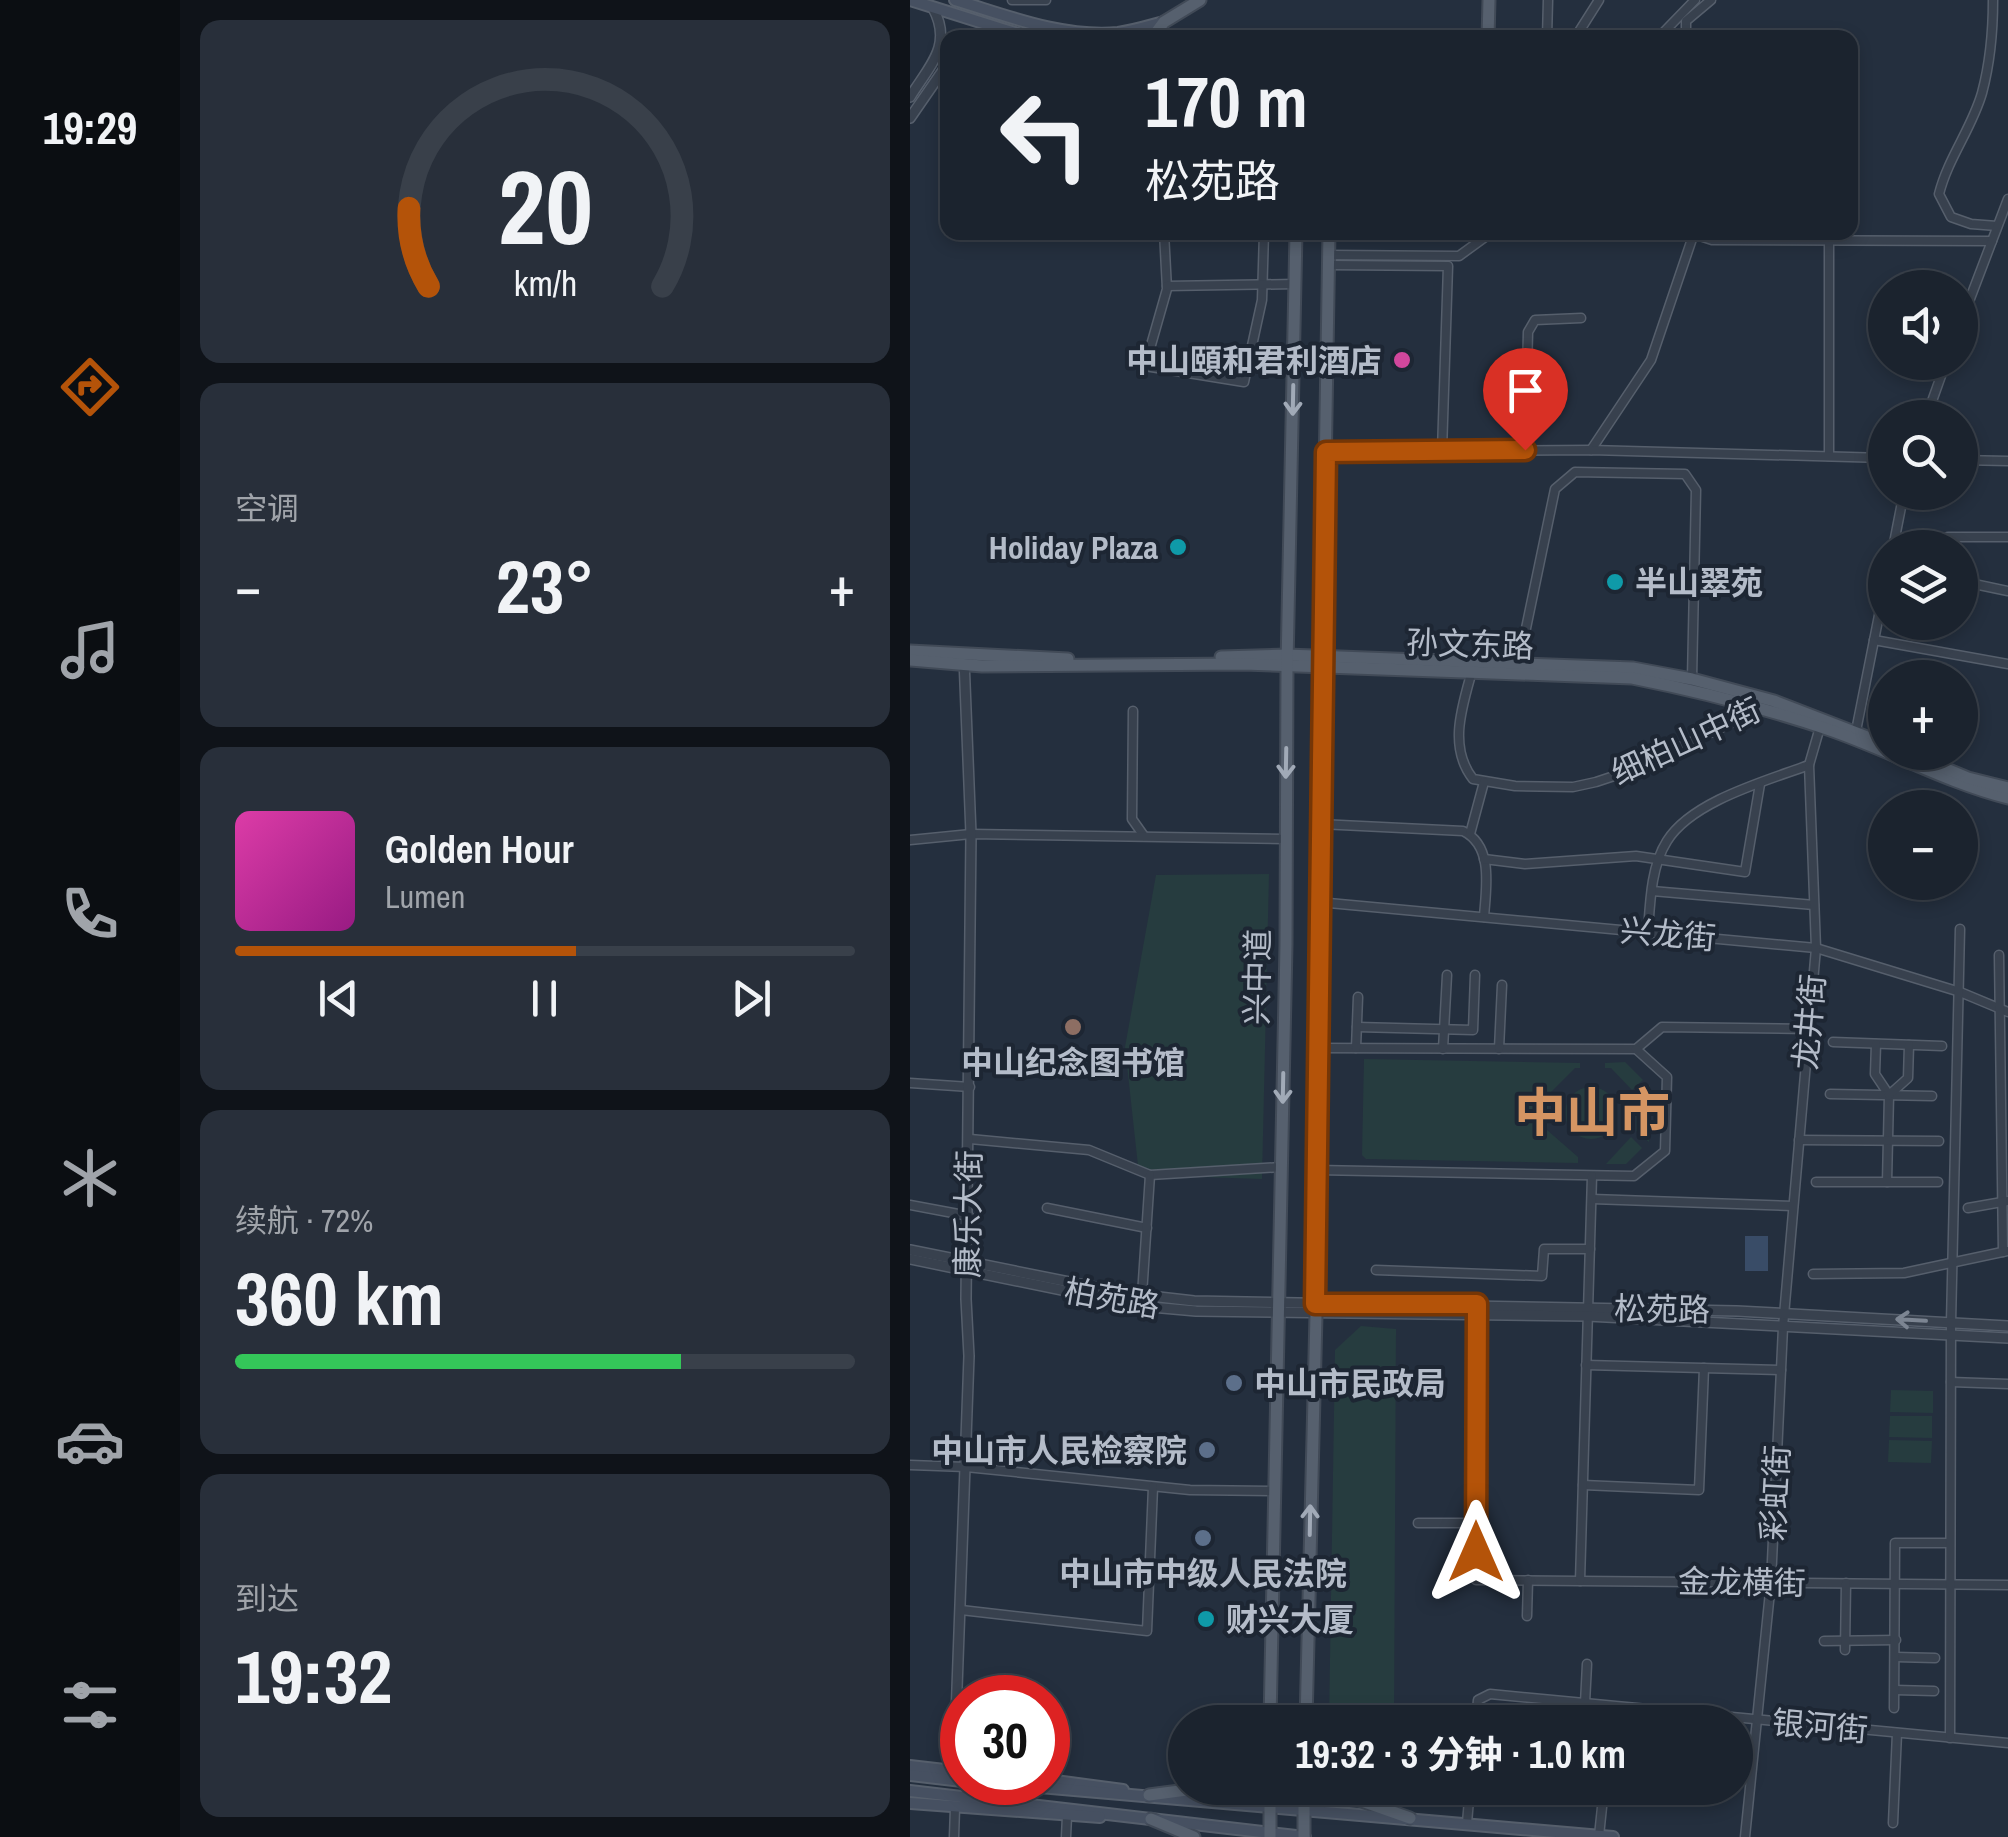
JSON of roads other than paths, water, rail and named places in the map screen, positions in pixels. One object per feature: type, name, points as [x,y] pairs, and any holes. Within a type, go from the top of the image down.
[{"type":"main road","points":[[910,0],[1005,30]]},
{"type":"main road","points":[[955,0],[1058,30]]},
{"type":"main road","points":[[1132,30],[1164,22],[1200,0]]},
{"type":"main road","points":[[1488,30],[1489,0]]},
{"type":"main road","points":[[1158,30],[1164,22]]},
{"type":"main road","name":"兴中道","points":[[1269,1705],[1296,240]]},
{"type":"main road","name":"兴中道","points":[[1306,1705],[1329,240]]},
{"type":"main road","name":"孙文东路","points":[[910,652],[964,660]]},
{"type":"main road","name":"孙文东路","points":[[910,660],[1520,662],[1633,668],[1774,701],[1965,787],[2008,798]]},
{"type":"main road","name":"孙文东路","points":[[1324,661],[1632,678],[1822,722],[1868,737]]},
{"type":"main road","points":[[1949,770],[2008,788]]},
{"type":"main road","points":[[910,1766],[940,1769]]},
{"type":"main road","points":[[910,1775],[940,1778]]},
{"type":"main road","points":[[1070,1782],[1150,1797],[1168,1794]]},
{"type":"main road","points":[[910,1790],[1304,1837],[1304,1805]]},
{"type":"main road","points":[[1070,1790],[1613,1837]]},
{"type":"main road","points":[[910,1803],[1151,1819],[1194,1837]]},
{"type":"main road","points":[[1373,1805],[1410,1818]]},
{"type":"main road","points":[[1270,1806],[1270,1835]]},
{"type":"street","points":[[1012,0],[1046,0]]},
{"type":"street","points":[[1547,30],[1548,0]]},
{"type":"street","points":[[1580,30],[1598,0]]},
{"type":"street","points":[[1666,30],[1694,0]]},
{"type":"street","points":[[1686,30],[1686,21],[1712,0]]},
{"type":"street","points":[[1993,0],[1992,37],[1981,95],[1944,172],[1939,194],[1951,217],[1971,224],[1998,226]]},
{"type":"street","points":[[933,8],[942,30]]},
{"type":"street","points":[[910,97],[940,45]]},
{"type":"street","points":[[910,118],[940,75]]},
{"type":"street","points":[[1978,278],[2008,198]]},
{"type":"street","points":[[1164,240],[1167,286],[1145,366],[1244,382],[1262,300],[1264,240]]},
{"type":"street","points":[[1329,260],[1460,256],[1481,240]]},
{"type":"street","points":[[1591,450],[1651,360],[1689,240]]},
{"type":"street","points":[[1712,240],[1992,241]]},
{"type":"street","points":[[1829,240],[1829,456]]},
{"type":"street","points":[[1329,260],[1448,266],[1442,451]]},
{"type":"street","points":[[1167,286],[1295,284]]},
{"type":"street","points":[[1525,450],[1528,332],[1535,320],[1580,318]]},
{"type":"street","points":[[1326,452],[1591,450],[1868,457]]},
{"type":"street","points":[[1978,460],[2008,461]]},
{"type":"street","points":[[1520,662],[1555,489],[1575,472],[1685,474],[1696,490],[1692,679]]},
{"type":"street","points":[[1978,537],[2008,537]]},
{"type":"street","points":[[1978,585],[2008,591]]},
{"type":"street","points":[[1856,732],[1874,640],[2008,664]]},
{"type":"street","name":"康乐大街","points":[[960,1675],[970,1138],[971,834],[964,660]]},
{"type":"street","points":[[1470,834],[1484,782],[1473,779],[1459,754],[1460,718],[1472,671]]},
{"type":"street","name":"细柏山中街","points":[[1484,782],[1573,787],[1596,782],[1629,771],[1774,701]]},
{"type":"street","points":[[1133,711],[1132,819],[1144,836]]},
{"type":"street","name":"龙井街","points":[[1782,1327],[1816,948],[1809,765],[1822,722]]},
{"type":"street","points":[[1648,932],[1652,890],[1666,841],[1692,814],[1809,765]]},
{"type":"street","points":[[1484,859],[1526,864],[1636,856],[1745,872],[1760,784]]},
{"type":"street","points":[[1320,824],[1470,834],[1484,859],[1484,917]]},
{"type":"street","points":[[910,840],[971,834],[1285,839]]},
{"type":"street","points":[[1652,890],[1814,905]]},
{"type":"street","name":"兴龙街","points":[[1318,902],[1816,948],[1960,992],[2004,1011]]},
{"type":"street","points":[[1950,1738],[1951,1323],[1960,930]]},
{"type":"street","points":[[1814,1274],[1904,1273],[2005,1252],[2004,1011],[1999,955]]},
{"type":"street","points":[[1444,1049],[1447,975]]},
{"type":"street","points":[[1357,1027],[1473,1030],[1475,975]]},
{"type":"street","points":[[1499,1049],[1502,985]]},
{"type":"street","points":[[1356,1048],[1358,997]]},
{"type":"street","points":[[1317,1048],[1636,1049],[1662,1027],[1808,1029]]},
{"type":"street","points":[[1833,1042],[1942,1046]]},
{"type":"street","points":[[1876,1044],[1874,1074],[1888,1095],[1887,1182]]},
{"type":"street","points":[[1888,1095],[1908,1078],[1909,1045]]},
{"type":"street","points":[[1316,1170],[1634,1176],[1665,1150],[1667,1077],[1636,1049]]},
{"type":"street","points":[[910,1082],[970,1087]]},
{"type":"street","points":[[1830,1094],[1932,1096]]},
{"type":"street","points":[[970,1138],[1089,1150],[1150,1175],[1282,1168]]},
{"type":"street","points":[[1799,1140],[1939,1141]]},
{"type":"street","points":[[1142,1295],[1150,1175]]},
{"type":"street","points":[[1580,1581],[1592,1176]]},
{"type":"street","points":[[1816,1182],[1938,1182]]},
{"type":"street","points":[[1592,1199],[1793,1206]]},
{"type":"street","points":[[1968,1208],[2005,1201]]},
{"type":"street","points":[[910,1206],[969,1216]]},
{"type":"street","points":[[1047,1208],[1147,1228]]},
{"type":"street","points":[[1376,1270],[1542,1276],[1544,1249],[1590,1249]]},
{"type":"street","name":"柏苑路","points":[[910,1250],[1140,1306],[1315,1309]]},
{"type":"street","name":"柏苑路","points":[[910,1260],[968,1265],[1142,1295],[1279,1309]]},
{"type":"street","name":"松苑路","points":[[1315,1309],[1784,1314],[2008,1326]]},
{"type":"street","points":[[1418,1523],[1476,1523],[1477,1309]]},
{"type":"street","name":"松苑路","points":[[1587,1312],[2008,1338]]},
{"type":"street","name":"彩虹街","points":[[1745,1837],[1771,1582],[1782,1327]]},
{"type":"street","points":[[1586,1365],[1780,1370]]},
{"type":"street","points":[[1583,1485],[1699,1490],[1704,1368]]},
{"type":"street","points":[[1951,1382],[2008,1384]]},
{"type":"street","points":[[910,1465],[966,1466],[1154,1487],[1275,1490]]},
{"type":"street","points":[[961,1610],[1147,1631],[1154,1487]]},
{"type":"street","name":"金龙横街","points":[[1476,1523],[1476,1580],[2008,1585]]},
{"type":"street","points":[[1894,1708],[1895,1543],[1949,1542]]},
{"type":"street","points":[[1527,1616],[1528,1580]]},
{"type":"street","points":[[1845,1645],[1846,1583]]},
{"type":"street","points":[[1824,1641],[1845,1645],[1896,1640]]},
{"type":"street","points":[[1896,1657],[1935,1658]]},
{"type":"street","points":[[1585,1704],[1587,1664]]},
{"type":"street","points":[[1895,1690],[1934,1691]]},
{"type":"street","name":"银河街","points":[[1478,1705],[1478,1700],[1490,1694],[2008,1742]]},
{"type":"street","points":[[1893,1823],[1897,1733]]},
{"type":"street","points":[[1467,1824],[1469,1805]]},
{"type":"street","points":[[1600,1836],[1603,1805]]},
{"type":"street","points":[[954,1837],[955,1808]]},
{"type":"street","points":[[1067,1816],[1067,1837]]},
{"type":"water","points":[[1745,1236],[1768,1236],[1768,1271],[1745,1271]]},
{"type":"place","name":"中山頤和君利酒店","points":[[1402,360]]},
{"type":"place","name":"Holiday Plaza","points":[[1178,547]]},
{"type":"place","name":"半山翠苑","points":[[1615,582]]},
{"type":"place","name":"中山纪念图书馆","points":[[1073,1027]]},
{"type":"place","name":"中山市民政局","points":[[1234,1383]]},
{"type":"place","name":"中山市人民检察院","points":[[1207,1450]]},
{"type":"place","name":"中山市中级人民法院","points":[[1203,1538]]},
{"type":"place","name":"财兴大厦","points":[[1206,1619]]},
{"type":"district","name":"中山市","points":[[1592,1112]]}]
